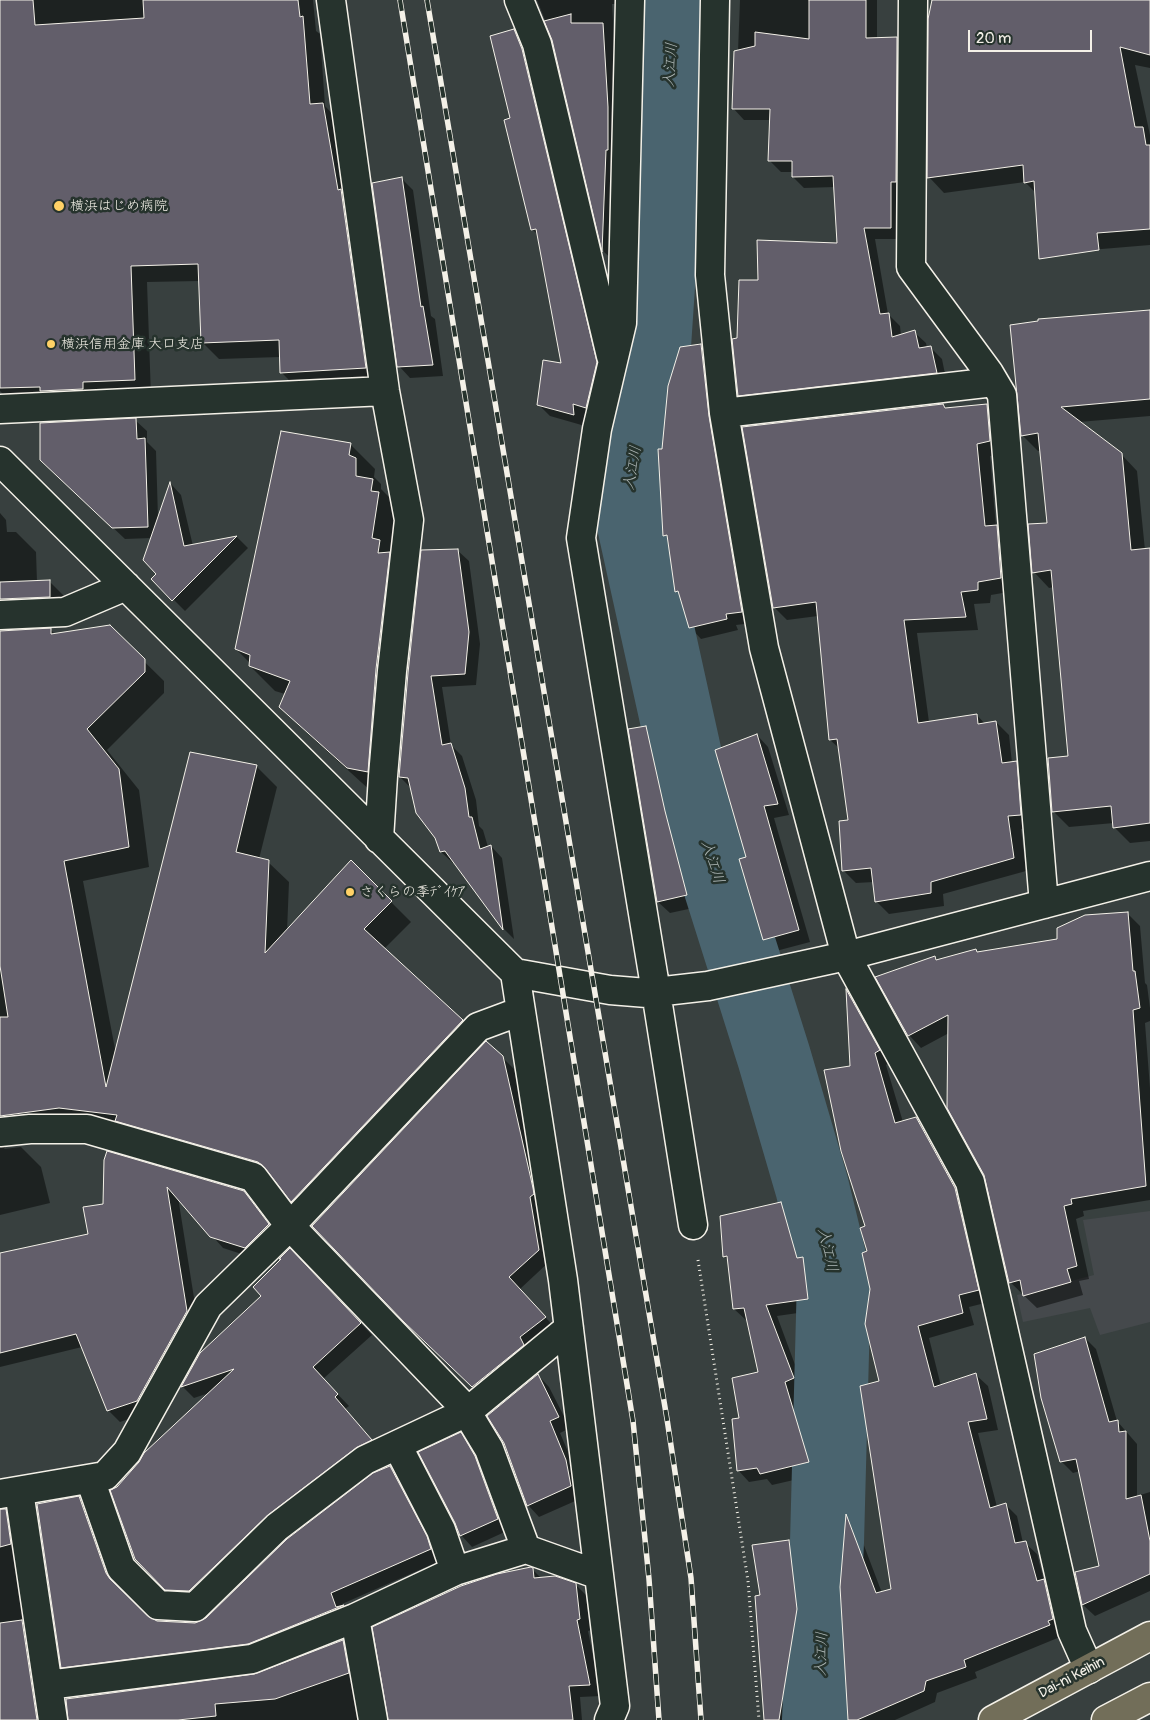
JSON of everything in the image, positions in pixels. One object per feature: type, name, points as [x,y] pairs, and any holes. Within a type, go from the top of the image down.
[{"type":"highway","name":"Dai-ni Keihin","points":[[993,1720],[1150,1636]]},
{"type":"highway","points":[[1106,1720],[1150,1697]]},
{"type":"street","points":[[331,0],[385,391],[409,520],[392,671],[379,839]]},
{"type":"street","points":[[519,0],[537,44],[613,362]]},
{"type":"street","points":[[630,0],[622,323],[597,429],[581,538],[693,1225]]},
{"type":"street","points":[[715,0],[710,275],[724,413],[764,648],[846,956],[970,1182],[1072,1631],[1089,1669]]},
{"type":"street","points":[[913,0],[911,267],[1002,395],[1044,904]]},
{"type":"street","points":[[724,413],[994,382]]},
{"type":"street","points":[[0,409],[385,391]]},
{"type":"street","points":[[0,460],[515,973],[610,990],[647,993],[708,986],[846,956],[1150,876]]},
{"type":"street","points":[[0,615],[65,612],[126,586]]},
{"type":"street","points":[[515,973],[563,1280],[615,1706],[609,1720]]},
{"type":"street","points":[[53,1720],[48,1685],[10,1493],[105,1476],[127,1452],[208,1306],[290,1226],[478,1027],[521,1011]]},
{"type":"street","points":[[0,1132],[30,1129],[87,1129],[253,1176],[290,1226],[463,1406],[489,1449],[526,1549]]},
{"type":"street","points":[[90,1479],[121,1568],[158,1605],[195,1607],[277,1527],[365,1460],[467,1412],[569,1328]]},
{"type":"street","points":[[397,1445],[441,1530],[455,1571]]},
{"type":"street","points":[[48,1685],[252,1659],[355,1618],[455,1571],[526,1549],[599,1575]]},
{"type":"street","points":[[355,1618],[373,1720]]},
{"type":"path","points":[[693,1225],[748,1582],[759,1720]]},
{"type":"shaded area","points":[[1150,1211],[1150,1322],[1100,1335],[1090,1308],[1023,1322],[1017,1295],[1094,1275],[1083,1220]]},
{"type":"building","points":[[0,0],[33,0],[35,25],[144,18],[143,0],[298,0],[300,17],[303,16],[310,104],[323,103],[338,190],[341,189],[366,368],[280,373],[279,340],[201,343],[198,264],[131,266],[135,380],[83,382],[83,389],[40,391],[40,387],[0,388]]},
{"type":"building","points":[[809,0],[866,0],[866,38],[897,37],[896,182],[891,182],[891,228],[864,228],[880,314],[889,313],[892,337],[915,330],[919,348],[931,346],[937,373],[738,396],[732,339],[737,338],[739,280],[758,280],[757,240],[837,243],[833,176],[792,177],[792,161],[768,161],[770,109],[732,109],[734,51],[755,46],[755,32],[809,39]]},
{"type":"building","points":[[932,0],[1150,0],[1150,55],[1120,47],[1135,127],[1143,127],[1146,145],[1150,145],[1150,229],[1097,233],[1099,250],[1039,259],[1034,181],[1024,183],[1023,165],[927,178],[928,19]]},
{"type":"building","points":[[571,14],[571,23],[603,23],[608,107],[608,150],[606,150],[602,252],[552,40],[544,21]]},
{"type":"building","points":[[514,29],[522,49],[597,362],[586,408],[573,404],[574,415],[537,405],[543,360],[561,363],[536,229],[531,230],[504,120],[510,118],[490,36]]},
{"type":"building","points":[[402,177],[421,307],[423,306],[433,365],[397,367],[372,183]]},
{"type":"building","points":[[1150,310],[1150,399],[1061,407],[1122,453],[1131,550],[1150,548],[1150,823],[1113,828],[1111,806],[1052,812],[1048,758],[1068,756],[1051,570],[1032,573],[1028,524],[1047,523],[1038,433],[1021,436],[1010,325],[1038,321],[1038,319]]},
{"type":"building","points":[[701,344],[709,416],[742,612],[726,614],[727,619],[689,628],[678,591],[675,592],[667,535],[663,536],[658,449],[662,449],[668,386],[680,347]]},
{"type":"building","points":[[943,404],[945,408],[987,404],[990,441],[977,444],[985,526],[997,525],[1001,578],[978,582],[978,590],[961,592],[966,617],[904,620],[918,723],[977,714],[978,724],[996,721],[1002,763],[1017,761],[1021,815],[1008,816],[1014,858],[931,882],[931,893],[875,902],[871,868],[842,871],[839,821],[848,820],[837,739],[829,740],[816,602],[773,608],[742,427]]},
{"type":"building","points":[[136,418],[137,439],[145,438],[148,527],[112,528],[40,460],[40,423]]},
{"type":"building","points":[[281,431],[351,443],[349,455],[356,458],[356,476],[373,479],[371,491],[379,492],[372,538],[380,540],[378,553],[390,552],[376,669],[368,772],[347,768],[279,707],[290,681],[249,666],[250,655],[235,649]]},
{"type":"building","points":[[170,482],[184,546],[237,536],[172,601],[151,579],[156,574],[143,560]]},
{"type":"building","points":[[458,549],[469,632],[465,674],[431,676],[442,745],[451,743],[465,788],[469,817],[472,817],[480,849],[491,845],[503,930],[445,851],[440,852],[435,838],[416,813],[408,778],[399,777],[421,550]]},
{"type":"building","points":[[50,580],[50,597],[0,599],[0,582]]},
{"type":"building","points":[[110,625],[145,659],[145,672],[87,729],[119,769],[129,847],[64,861],[106,1087],[190,752],[257,765],[236,852],[269,860],[265,953],[351,860],[392,901],[364,929],[463,1020],[291,1202],[265,1168],[258,1162],[115,1121],[117,1115],[59,1108],[0,1116],[0,1017],[8,1017],[0,966],[0,631],[51,628],[51,634]]},
{"type":"building","points":[[646,726],[665,811],[687,895],[657,902],[628,729]]},
{"type":"building","points":[[757,734],[778,804],[764,806],[799,930],[763,940],[739,859],[746,857],[715,750]]},
{"type":"building","points":[[1128,912],[1133,971],[1135,971],[1140,1008],[1133,1010],[1146,1186],[1071,1199],[1072,1204],[1064,1206],[1077,1266],[1067,1269],[1071,1282],[1023,1296],[1020,1280],[1009,1283],[984,1175],[947,1108],[948,1015],[908,1036],[875,977],[935,956],[936,960],[976,949],[977,952],[1057,939],[1057,928],[1085,915]]},
{"type":"building","points":[[846,989],[880,1050],[875,1053],[895,1123],[916,1117],[955,1188],[979,1290],[959,1295],[963,1313],[918,1326],[934,1387],[976,1373],[987,1419],[968,1422],[990,1508],[1006,1503],[1015,1543],[1026,1541],[1037,1581],[1044,1579],[1053,1619],[1048,1621],[1050,1625],[964,1660],[966,1667],[926,1681],[924,1691],[857,1720],[848,1720],[840,1587],[846,1514],[876,1593],[891,1589],[860,1386],[879,1381],[865,1324],[870,1289],[862,1253],[867,1251],[860,1228],[865,1226],[841,1151],[824,1070],[850,1066]]},
{"type":"building","points":[[486,1041],[503,1056],[534,1194],[530,1197],[539,1250],[509,1277],[546,1317],[520,1337],[524,1345],[472,1387],[404,1322],[312,1226]]},
{"type":"building","points":[[107,1151],[244,1191],[269,1224],[245,1248],[210,1237],[167,1187],[187,1311],[137,1401],[107,1411],[76,1334],[0,1353],[0,1253],[88,1234],[83,1207],[103,1204],[104,1160]]},
{"type":"building","points":[[781,1202],[797,1258],[803,1257],[808,1299],[766,1305],[794,1378],[785,1382],[809,1462],[760,1474],[757,1468],[737,1471],[732,1419],[739,1418],[732,1378],[758,1372],[744,1308],[733,1309],[727,1256],[723,1257],[720,1216]]},
{"type":"building","points":[[290,1248],[361,1323],[313,1367],[338,1394],[335,1397],[372,1440],[356,1448],[268,1515],[189,1591],[165,1590],[135,1559],[110,1490],[117,1487],[139,1462],[144,1453],[234,1369],[181,1387],[200,1353],[261,1296],[253,1287]]},
{"type":"building","points":[[1085,1337],[1109,1422],[1118,1420],[1119,1432],[1126,1431],[1126,1499],[1141,1495],[1150,1541],[1150,1574],[1082,1605],[1075,1572],[1099,1566],[1076,1459],[1060,1462],[1041,1398],[1034,1354]]},
{"type":"building","points":[[538,1374],[559,1417],[550,1421],[566,1460],[571,1486],[527,1506],[504,1443],[487,1416]]},
{"type":"building","points":[[461,1432],[475,1456],[498,1519],[460,1536],[418,1452]]},
{"type":"building","points":[[390,1466],[427,1536],[431,1549],[331,1593],[336,1607],[344,1605],[248,1644],[61,1668],[37,1504],[79,1496],[106,1573],[110,1579],[148,1616],[157,1621],[195,1623],[206,1618],[287,1539],[373,1473]]},
{"type":"building","points":[[0,1509],[6,1509],[11,1544],[0,1547]]},
{"type":"building","points":[[789,1540],[797,1609],[779,1720],[764,1720],[755,1596],[760,1595],[752,1545]]},
{"type":"building","points":[[533,1568],[534,1578],[555,1576],[576,1583],[580,1619],[577,1620],[590,1685],[569,1686],[573,1720],[388,1720],[372,1627],[461,1586],[497,1574]]},
{"type":"building","points":[[22,1620],[37,1720],[0,1720],[0,1623]]},
{"type":"building","points":[[343,1640],[349,1673],[275,1699],[215,1704],[216,1716],[178,1720],[68,1720],[66,1699],[254,1674]]},
{"type":"waterway","name":"入江川","points":[[675,0],[675,31],[652,376],[627,493],[699,819],[774,1057],[812,1187],[834,1278],[827,1542],[819,1720]]},
{"type":"railway","points":[[400,0],[633,1421],[649,1579],[659,1720]]},
{"type":"railway","points":[[427,0],[667,1419],[691,1578],[701,1720]]},
{"type":"place","name":"横浜はじめ病院","points":[[59,206]]},
{"type":"place","name":"横浜信用金庫 大口支店","points":[[51,344]]},
{"type":"place","name":"さくらの季ﾃﾞｲｹｱ","points":[[350,892]]}]
